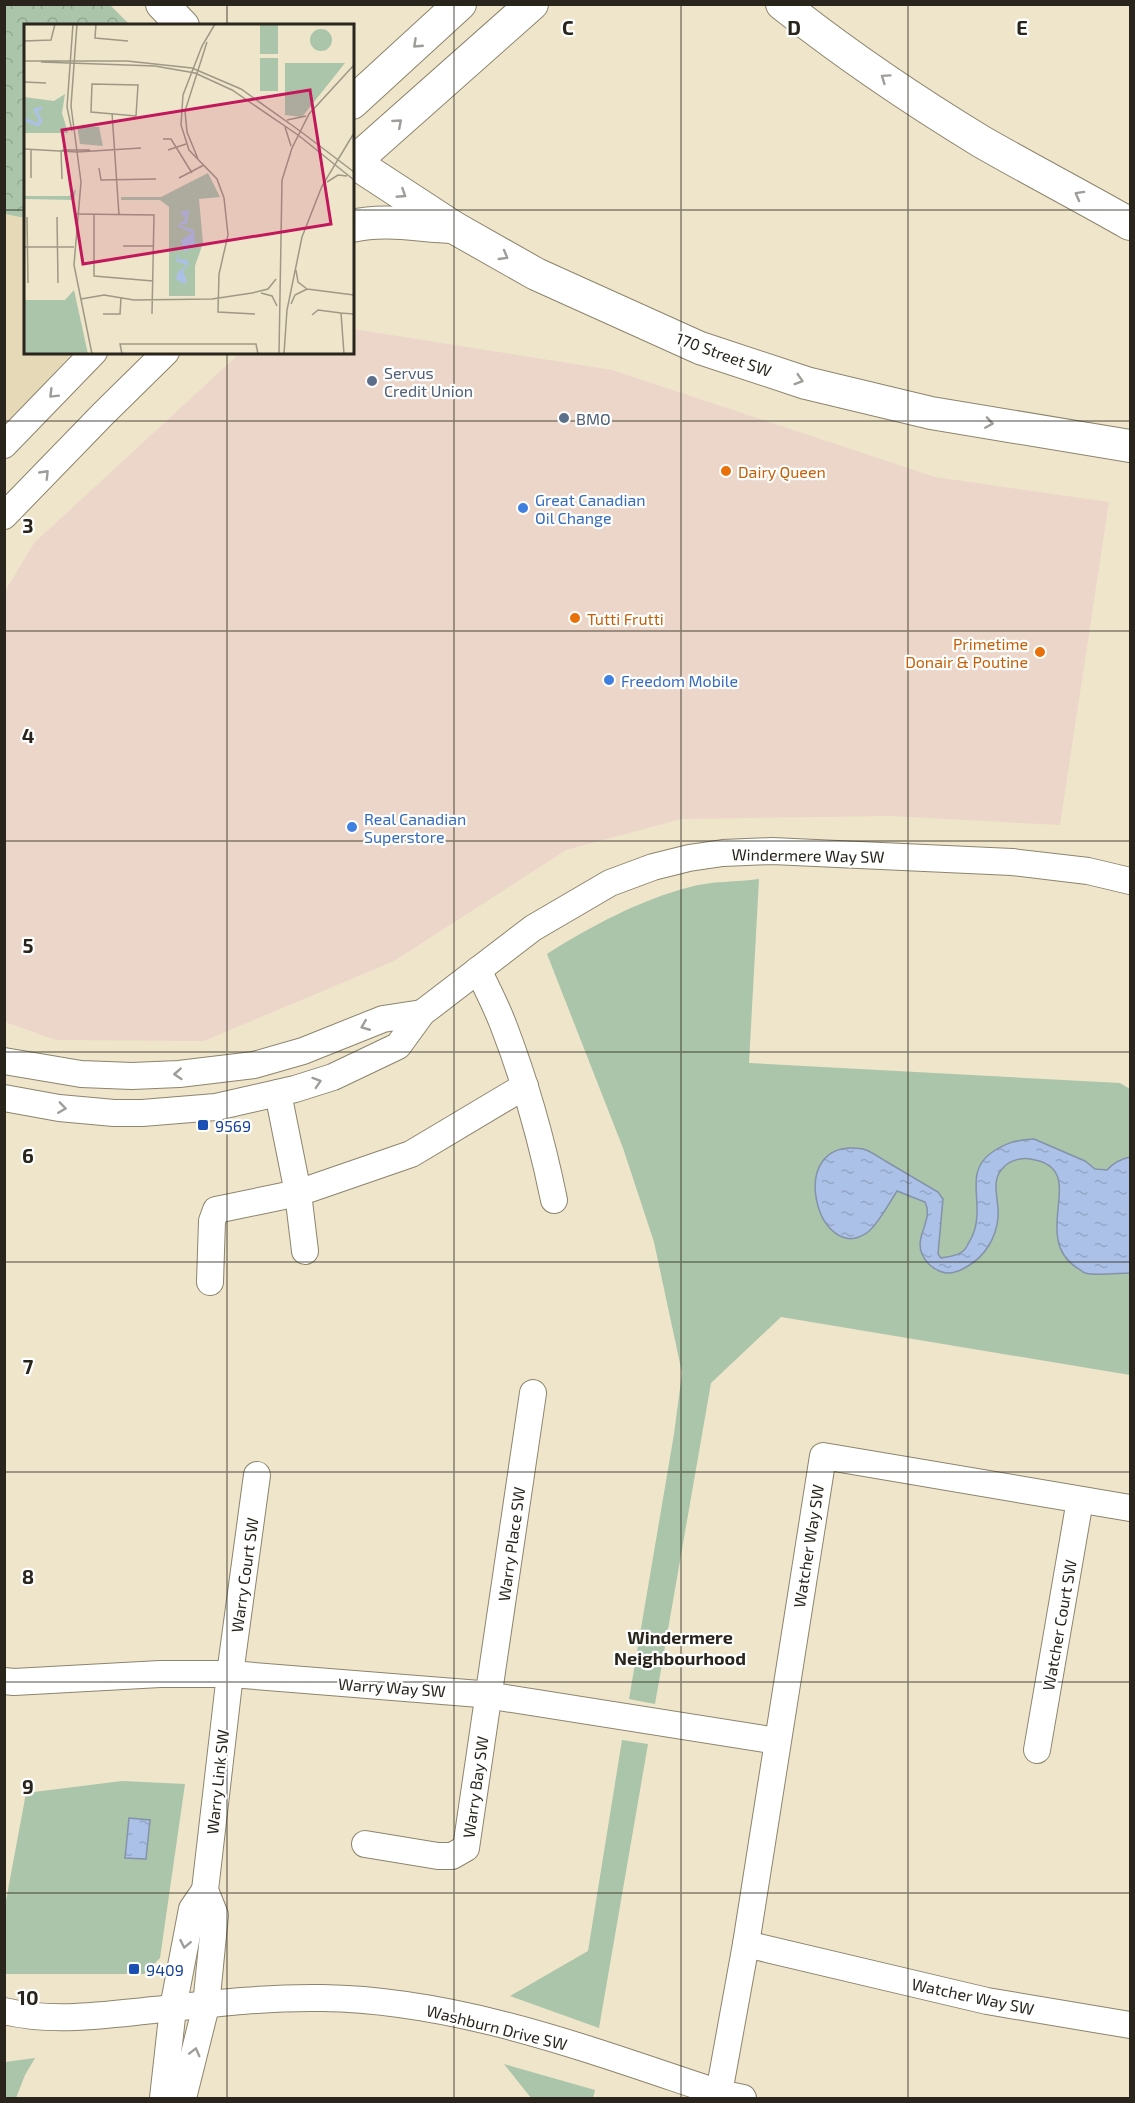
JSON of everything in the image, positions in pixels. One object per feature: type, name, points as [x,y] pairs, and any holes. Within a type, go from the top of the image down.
[{"type":"main road","points":[[162,4],[181,24]]},
{"type":"main road","points":[[354,101],[460,4]]},
{"type":"main road","points":[[354,161],[532,4]]},
{"type":"main road","points":[[782,4],[802,15],[933,112],[984,143],[1131,224]]},
{"type":"main road","name":"170 Street SW","points":[[354,163],[453,227],[546,279],[700,348],[806,383],[931,413],[1131,446]]},
{"type":"main road","points":[[354,226],[392,222],[417,226],[453,227]]},
{"type":"street","points":[[4,445],[92,354]]},
{"type":"street","points":[[4,516],[164,354]]},
{"type":"street","name":"Windermere Way SW","points":[[4,1098],[59,1108],[137,1113],[216,1107],[278,1093],[333,1077],[398,1046],[422,1013],[533,928],[610,883],[688,858],[723,853],[772,851],[1012,862],[1088,871],[1131,880]]},
{"type":"street","points":[[478,970],[503,1023],[525,1086],[544,1149],[554,1200]]},
{"type":"street","name":"Windermere Way SW","points":[[4,1061],[81,1074],[132,1076],[179,1074],[254,1065],[303,1051],[383,1019],[422,1013]]},
{"type":"street","points":[[210,1282],[212,1221],[216,1210],[298,1193],[411,1154],[525,1086]]},
{"type":"street","points":[[278,1093],[298,1193],[305,1251]]},
{"type":"street","name":"Warry Place SW","points":[[489,1695],[533,1393]]},
{"type":"street","name":"Watcher Way SW","points":[[718,2093],[746,1944],[823,1456],[1131,1508]]},
{"type":"street","name":"Warry Court SW","points":[[230,1674],[257,1475]]},
{"type":"street","name":"Watcher Court SW","points":[[1037,1750],[1080,1500]]},
{"type":"street","name":"Warry Way SW","points":[[4,1681],[160,1674],[230,1674],[489,1695],[777,1741]]},
{"type":"street","name":"Warry Link SW","points":[[164,2098],[173,2008],[192,1909],[205,1890],[230,1674]]},
{"type":"street","name":"Warry Bay SW","points":[[365,1844],[438,1856],[452,1856],[466,1848],[489,1695]]},
{"type":"street","name":"Warry Link SW","points":[[183,2098],[206,2006],[215,1915],[205,1890]]},
{"type":"street","name":"Watcher Way SW","points":[[746,1944],[987,2001],[1131,2025]]},
{"type":"street","name":"Washburn Drive SW","points":[[12,2017],[91,2017],[262,1999],[323,1998],[389,2002],[453,2013],[516,2028],[718,2093],[743,2098]]},
{"type":"shaded area","points":[[4,214],[24,218],[24,354],[71,354],[5,427]]},
{"type":"shaded area","points":[[354,329],[612,370],[935,477],[1109,502],[1060,825],[891,816],[681,819],[566,850],[394,961],[204,1041],[56,1040],[5,1022],[5,591],[34,543],[239,354],[354,354]]},
{"type":"green space","points":[[4,5],[110,5],[129,24],[24,24],[24,218],[5,214]]},
{"type":"green space","points":[[759,879],[749,1063],[1120,1083],[1130,1089],[1130,1375],[781,1317],[711,1383],[655,1704],[629,1699],[674,1434],[682,1373],[654,1242],[623,1148],[547,954],[598,924],[671,892],[698,885]]},
{"type":"green space","points":[[622,1740],[648,1744],[599,2028],[510,1996],[588,1951]]},
{"type":"green space","points":[[122,1781],[185,1784],[160,1958],[144,1974],[5,1974],[5,1906],[26,1793]]},
{"type":"green space","points":[[35,2058],[16,2098],[5,2098],[5,2062]]},
{"type":"green space","points":[[504,2064],[595,2090],[593,2098],[531,2098]]},
{"type":"water","points":[[1034,1139],[1085,1161],[1095,1169],[1107,1170],[1118,1161],[1130,1157],[1130,1273],[1089,1274],[1077,1268],[1065,1257],[1059,1244],[1057,1230],[1058,1177],[1048,1165],[1031,1159],[1013,1161],[998,1174],[996,1186],[998,1218],[992,1239],[974,1262],[952,1273],[936,1269],[922,1254],[920,1241],[927,1215],[925,1202],[897,1191],[884,1213],[868,1232],[850,1238],[835,1233],[823,1218],[816,1199],[816,1179],[823,1161],[838,1150],[866,1150],[938,1192],[943,1199],[938,1254],[941,1258],[952,1256],[964,1250],[976,1225],[976,1181],[984,1159],[1006,1144]]},
{"type":"water","points":[[129,1818],[150,1820],[146,1859],[125,1858]]},
{"type":"place","name":"Servus Credit Union","points":[[372,381]]},
{"type":"place","name":"BMO","points":[[564,418]]},
{"type":"place","name":"Dairy Queen","points":[[726,471]]},
{"type":"place","name":"Great Canadian Oil Change","points":[[523,508]]},
{"type":"place","name":"Tutti Frutti","points":[[575,618]]},
{"type":"place","name":"Primetime Donair & Poutine","points":[[1040,652]]},
{"type":"place","name":"Freedom Mobile","points":[[609,680]]},
{"type":"place","name":"Real Canadian Superstore","points":[[352,827]]},
{"type":"place","name":"9569","points":[[203,1125]]},
{"type":"place","name":"9409","points":[[134,1969]]},
{"type":"district","name":"Windermere Neighbourhood","points":[[680,1647]]}]
